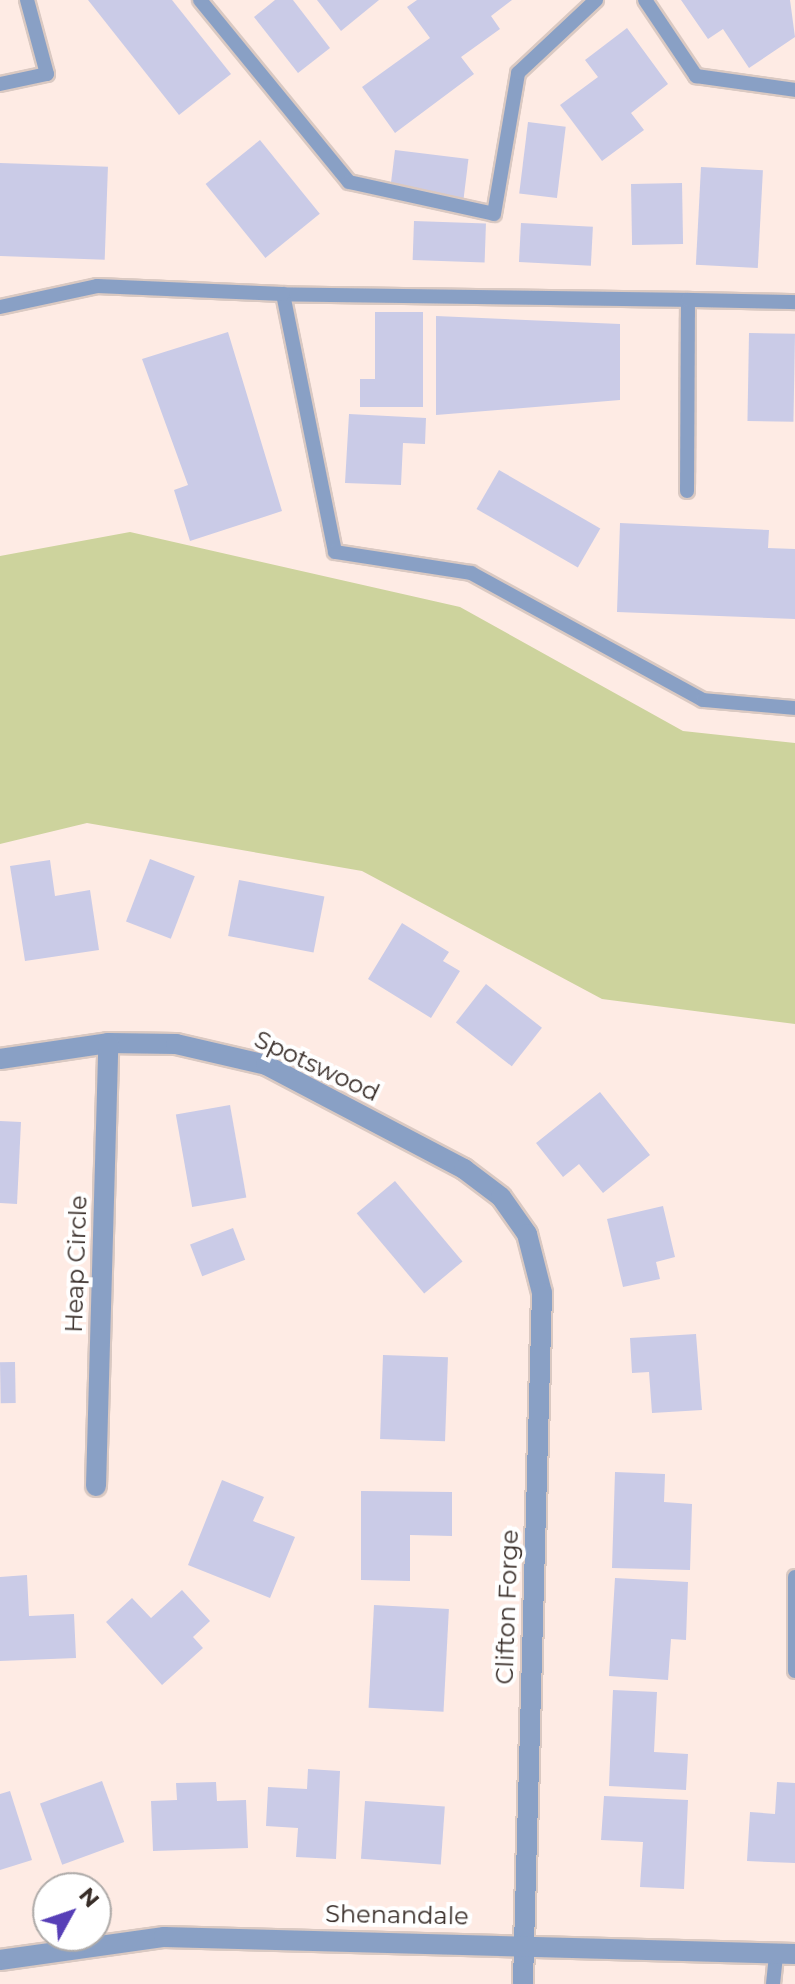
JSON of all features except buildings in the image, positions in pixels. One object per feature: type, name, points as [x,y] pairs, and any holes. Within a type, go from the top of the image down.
[{"type":"street","name":"Spotswood","points":[[0,1059],[108,1043],[176,1044],[266,1065],[464,1169],[501,1197],[527,1234]]},
{"type":"street","name":"Heap Circle","points":[[96,1486],[108,1043]]},
{"type":"street","name":"Clifton Forge","points":[[523,1984],[542,1293],[527,1234]]},
{"type":"street","name":"Shenandale","points":[[0,1960],[118,1938],[524,1944],[785,1954]]},
{"type":"lane","points":[[0,84],[47,74],[27,0]]},
{"type":"lane","points":[[200,0],[349,182],[494,214],[518,73],[596,0]]},
{"type":"lane","points":[[645,0],[696,76],[795,90]]},
{"type":"lane","points":[[0,307],[97,286],[283,294],[795,302]]},
{"type":"lane","points":[[283,294],[335,552],[471,573],[703,700],[795,708]]},
{"type":"lane","points":[[687,491],[688,300]]},
{"type":"lane","points":[[795,1577],[795,1671]]},
{"type":"lane","points":[[773,1984],[785,1954]]},
{"type":"green space","points":[[130,532],[460,607],[683,731],[795,743],[795,1024],[602,999],[362,871],[87,823],[0,844],[0,556]]}]
